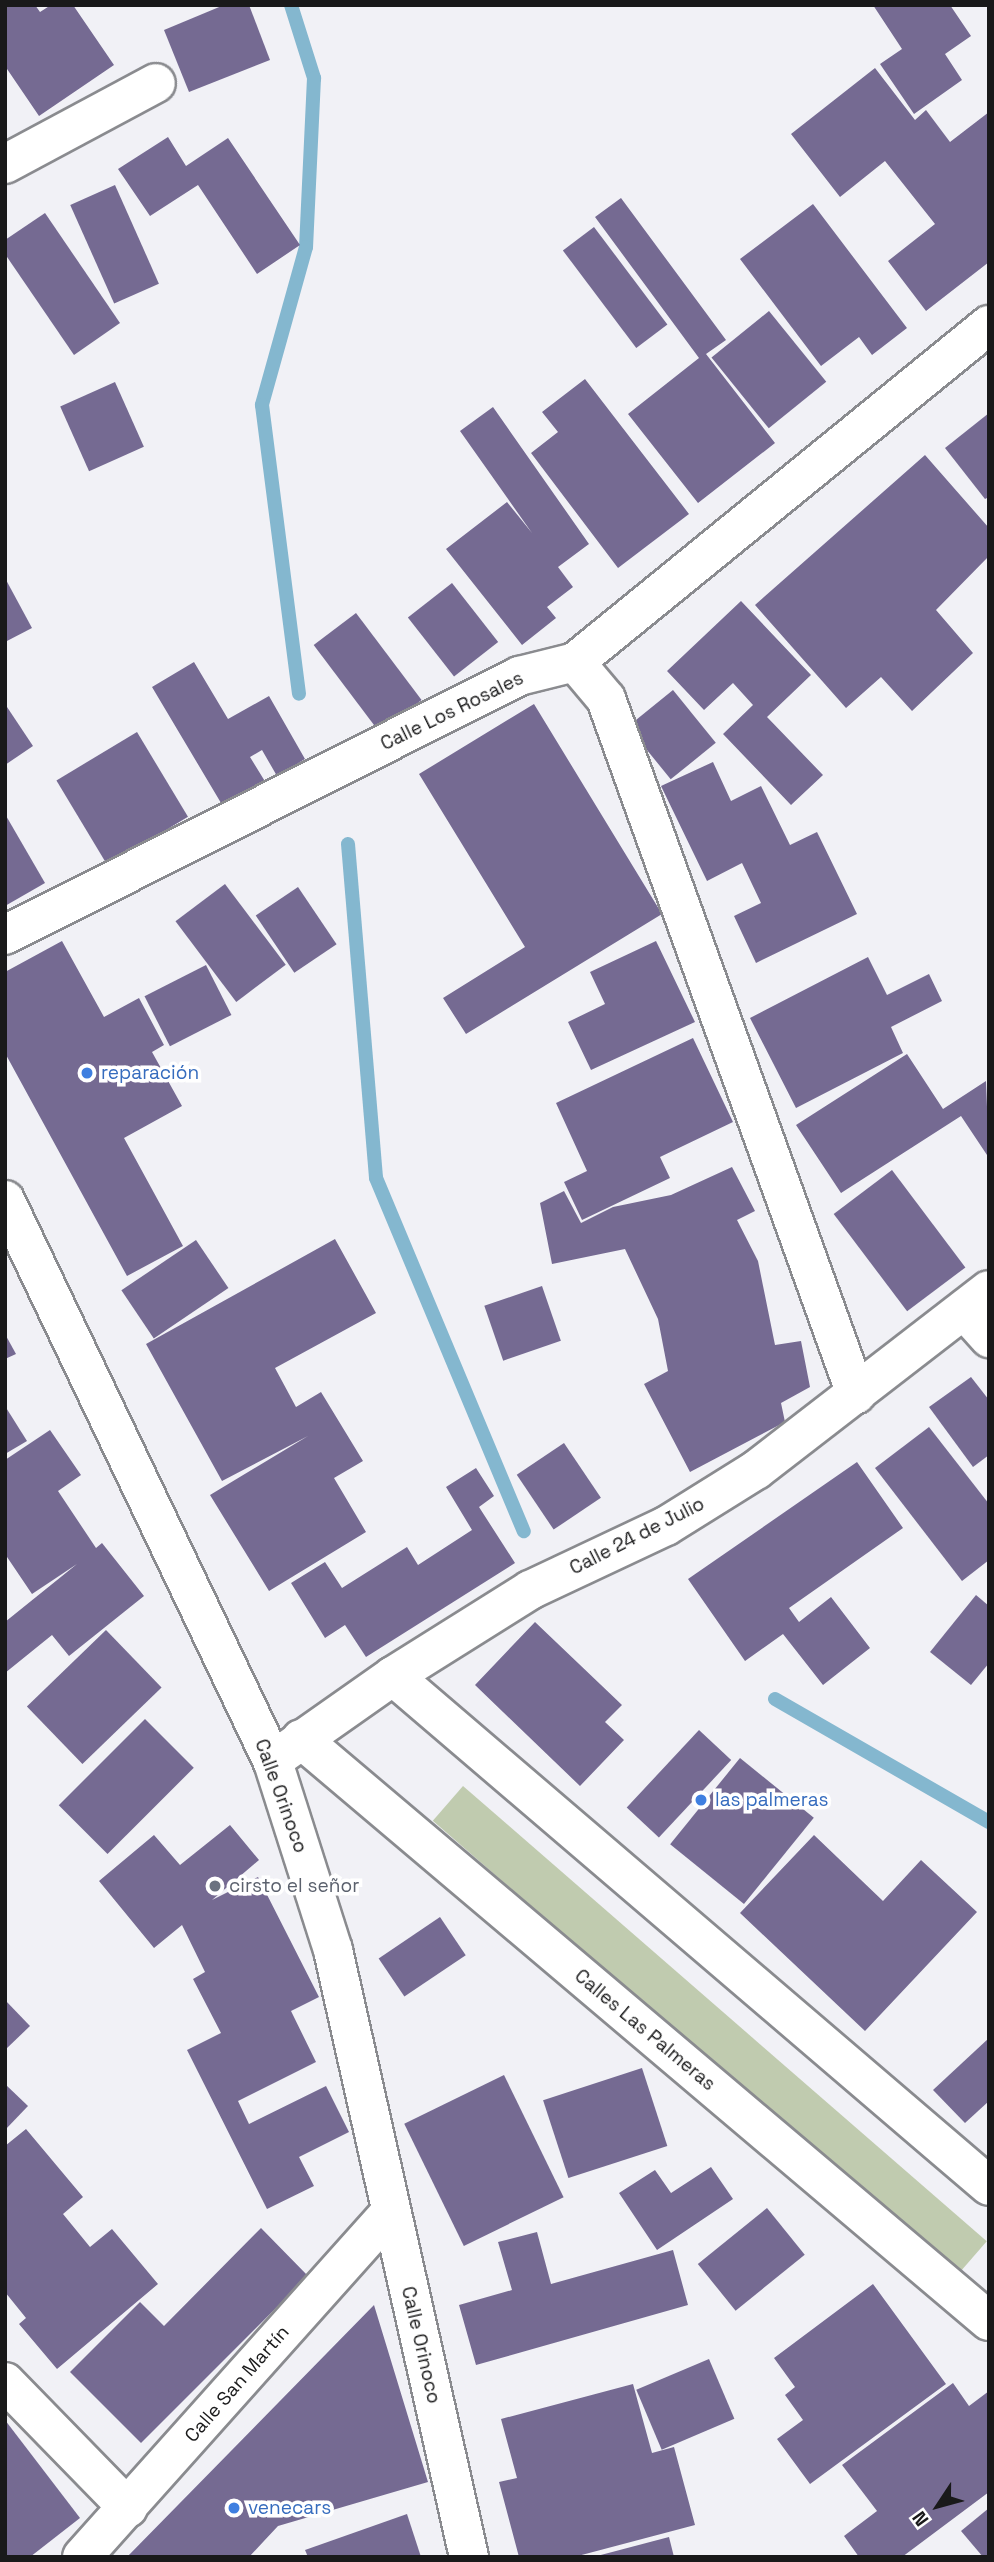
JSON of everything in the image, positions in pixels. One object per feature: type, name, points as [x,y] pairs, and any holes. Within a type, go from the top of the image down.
[{"type":"street","points":[[5,164],[156,83]]},
{"type":"street","name":"Calle Los Rosales","points":[[5,935],[519,676],[575,662],[989,325]]},
{"type":"street","points":[[575,662],[606,699],[856,1394]]},
{"type":"street","name":"Calle Orinoco","points":[[5,1200],[287,1750],[469,2557]]},
{"type":"street","points":[[976,1300],[989,1338]]},
{"type":"street","name":"Calle 24 de Julio","points":[[287,1750],[393,1676],[530,1590],[666,1526],[756,1471],[976,1300]]},
{"type":"street","points":[[393,1676],[989,2186]]},
{"type":"street","name":"Calles Las Palmeras","points":[[287,1750],[989,2321]]},
{"type":"street","name":"Calle San Martín","points":[[82,2557],[391,2211]]},
{"type":"street","points":[[5,2382],[128,2508]]},
{"type":"green space","points":[[463,1786],[987,2241],[957,2276],[433,1821]]},
{"type":"building","points":[[5,5],[35,5],[40,12],[51,5],[73,5],[114,65],[39,116],[5,66]]},
{"type":"building","points":[[224,5],[249,5],[270,60],[189,92],[164,30]]},
{"type":"building","points":[[873,5],[950,5],[971,36],[945,54],[962,80],[914,114],[880,64],[902,49]]},
{"type":"building","points":[[875,68],[915,120],[926,110],[950,142],[989,112],[989,262],[926,311],[888,261],[935,224],[885,161],[840,197],[791,134]]},
{"type":"building","points":[[168,137],[186,166],[228,138],[300,245],[257,274],[198,185],[150,216],[118,169]]},
{"type":"building","points":[[115,185],[159,284],[114,304],[70,205]]},
{"type":"building","points":[[621,198],[726,340],[706,354],[775,443],[698,503],[628,414],[699,358],[595,217]]},
{"type":"building","points":[[813,204],[907,328],[872,355],[859,337],[821,366],[740,259]]},
{"type":"building","points":[[45,213],[120,323],[74,355],[5,254],[5,240]]},
{"type":"building","points":[[594,227],[667,324],[636,348],[563,250]]},
{"type":"building","points":[[769,311],[826,382],[769,428],[711,358]]},
{"type":"building","points":[[585,379],[689,514],[618,568],[531,453],[558,432],[542,412]]},
{"type":"building","points":[[115,382],[144,447],[89,471],[60,406]]},
{"type":"building","points":[[493,407],[589,544],[558,567],[573,587],[547,607],[556,618],[522,645],[446,549],[507,502],[532,533],[460,431]]},
{"type":"building","points":[[989,413],[989,497],[985,499],[945,448]]},
{"type":"building","points":[[925,455],[989,528],[989,556],[936,610],[973,653],[912,711],[881,677],[846,708],[755,605]]},
{"type":"building","points":[[5,578],[32,628],[5,642]]},
{"type":"building","points":[[452,583],[498,642],[454,677],[408,617]]},
{"type":"building","points":[[741,601],[811,675],[767,717],[823,775],[791,805],[723,734],[753,705],[733,683],[704,710],[667,671]]},
{"type":"building","points":[[356,613],[422,700],[379,732],[314,645]]},
{"type":"building","points":[[194,662],[228,719],[269,696],[305,759],[277,776],[262,750],[250,757],[266,783],[224,808],[152,687]]},
{"type":"building","points":[[673,690],[716,743],[671,779],[628,727]]},
{"type":"building","points":[[534,704],[662,914],[466,1034],[443,998],[525,947],[419,774]]},
{"type":"building","points":[[7,707],[33,746],[5,765],[5,709]]},
{"type":"building","points":[[137,732],[188,817],[107,865],[56,780]]},
{"type":"building","points":[[713,762],[731,801],[761,786],[790,845],[817,832],[857,914],[756,963],[734,916],[761,903],[742,863],[707,881],[661,786]]},
{"type":"building","points":[[5,814],[45,883],[5,906]]},
{"type":"building","points":[[225,884],[286,965],[236,1002],[175,921]]},
{"type":"building","points":[[298,887],[337,944],[294,973],[256,916]]},
{"type":"building","points":[[62,941],[104,1017],[139,998],[164,1045],[152,1052],[182,1106],[124,1138],[183,1246],[127,1276],[5,1053],[5,972]]},
{"type":"building","points":[[656,941],[695,1022],[591,1070],[568,1022],[605,1004],[590,972]]},
{"type":"building","points":[[868,957],[887,995],[929,974],[942,1001],[891,1027],[903,1053],[796,1108],[750,1018]]},
{"type":"building","points":[[206,965],[231,1015],[170,1046],[145,996]]},
{"type":"building","points":[[693,1038],[733,1122],[660,1157],[670,1178],[582,1220],[564,1182],[587,1171],[556,1103]]},
{"type":"building","points":[[907,1054],[943,1109],[986,1081],[989,1158],[961,1116],[841,1193],[796,1125]]},
{"type":"building","points":[[732,1167],[755,1211],[737,1220],[758,1261],[775,1345],[801,1341],[810,1387],[781,1403],[785,1422],[690,1472],[644,1384],[668,1371],[658,1319],[625,1249],[552,1264],[540,1203],[564,1191],[581,1223],[613,1207],[671,1195]]},
{"type":"building","points":[[892,1170],[965,1267],[907,1311],[834,1214]]},
{"type":"building","points":[[335,1239],[376,1313],[275,1368],[296,1407],[321,1392],[363,1461],[334,1478],[366,1532],[269,1591],[210,1495],[308,1436],[222,1481],[146,1344]]},
{"type":"building","points":[[196,1240],[228,1288],[154,1338],[121,1290]]},
{"type":"building","points":[[542,1286],[561,1341],[503,1361],[484,1306]]},
{"type":"building","points":[[5,1334],[16,1354],[5,1359]]},
{"type":"building","points":[[971,1377],[989,1400],[989,1455],[973,1467],[929,1407]]},
{"type":"building","points":[[5,1406],[27,1441],[5,1454]]},
{"type":"building","points":[[929,1427],[989,1504],[989,1560],[962,1581],[875,1468]]},
{"type":"building","points":[[50,1430],[81,1475],[58,1491],[96,1548],[102,1543],[144,1596],[69,1656],[52,1635],[5,1673],[5,1622],[77,1564],[32,1594],[5,1554],[5,1460]]},
{"type":"building","points":[[564,1443],[601,1498],[554,1530],[517,1475]]},
{"type":"building","points":[[857,1462],[903,1528],[789,1608],[799,1622],[831,1597],[870,1648],[823,1685],[783,1634],[745,1661],[688,1579]]},
{"type":"building","points":[[476,1468],[494,1496],[479,1507],[515,1563],[366,1657],[345,1625],[325,1638],[291,1583],[325,1562],[342,1588],[407,1547],[418,1565],[472,1530],[446,1487]]},
{"type":"building","points":[[976,1595],[989,1606],[989,1663],[971,1685],[930,1652]]},
{"type":"building","points":[[535,1622],[622,1705],[605,1722],[624,1740],[580,1786],[475,1685]]},
{"type":"building","points":[[106,1630],[162,1688],[82,1764],[27,1706]]},
{"type":"building","points":[[145,1719],[194,1768],[108,1854],[59,1805]]},
{"type":"building","points":[[699,1730],[731,1760],[659,1838],[627,1808]]},
{"type":"building","points":[[740,1758],[814,1818],[744,1904],[670,1844]]},
{"type":"building","points":[[230,1825],[259,1860],[212,1900],[258,1877],[319,1997],[291,2011],[316,2062],[238,2101],[249,2124],[326,2086],[349,2132],[299,2157],[314,2186],[267,2209],[187,2050],[221,2033],[193,1979],[205,1972],[182,1925],[154,1948],[99,1881],[154,1835],[180,1865]]},
{"type":"building","points":[[814,1835],[883,1901],[921,1860],[977,1912],[865,2031],[740,1913]]},
{"type":"building","points":[[440,1917],[466,1955],[404,1997],[379,1958]]},
{"type":"building","points":[[5,2000],[30,2026],[5,2050]]},
{"type":"building","points":[[989,2038],[989,2101],[965,2123],[933,2090]]},
{"type":"building","points":[[642,2068],[667,2146],[568,2178],[543,2100]]},
{"type":"building","points":[[504,2075],[564,2197],[464,2246],[404,2124]]},
{"type":"building","points":[[5,2084],[28,2106],[5,2130]]},
{"type":"building","points":[[26,2129],[83,2197],[63,2214],[90,2247],[112,2229],[158,2284],[57,2369],[19,2324],[26,2318],[5,2292],[5,2146]]},
{"type":"building","points":[[711,2167],[733,2199],[657,2250],[619,2193],[655,2170],[671,2193]]},
{"type":"building","points":[[767,2208],[805,2255],[736,2311],[698,2264]]},
{"type":"building","points":[[261,2228],[308,2276],[141,2443],[70,2372],[140,2302],[164,2326]]},
{"type":"building","points":[[537,2232],[551,2284],[673,2250],[688,2305],[476,2365],[459,2305],[512,2290],[498,2242]]},
{"type":"building","points":[[873,2284],[946,2384],[810,2484],[777,2439],[803,2420],[785,2395],[795,2387],[774,2358]]},
{"type":"building","points":[[374,2305],[428,2482],[278,2526],[249,2557],[127,2557]]},
{"type":"building","points":[[709,2359],[734,2419],[662,2450],[636,2390]]},
{"type":"building","points":[[953,2383],[969,2406],[989,2391],[989,2492],[902,2557],[859,2557],[844,2536],[877,2511],[842,2465]]},
{"type":"building","points":[[633,2384],[652,2453],[674,2447],[695,2525],[574,2557],[519,2557],[499,2482],[517,2478],[501,2419]]},
{"type":"building","points":[[5,2420],[80,2518],[30,2557],[5,2557]]},
{"type":"building","points":[[989,2508],[989,2557],[983,2557],[961,2531]]},
{"type":"building","points":[[407,2514],[421,2557],[308,2557],[305,2550]]},
{"type":"building","points":[[669,2537],[674,2557],[597,2557],[597,2556]]},
{"type":"waterway","points":[[291,5],[314,78],[306,247],[262,405],[299,694]]},
{"type":"waterway","points":[[348,844],[376,1178],[524,1531]]},
{"type":"waterway","points":[[775,1699],[989,1822]]},
{"type":"place","name":"reparación","points":[[87,1073]]},
{"type":"place","name":"las palmeras","points":[[701,1800]]},
{"type":"place","name":"cirsto el señor","points":[[215,1886]]},
{"type":"place","name":"venecars","points":[[234,2508]]}]
